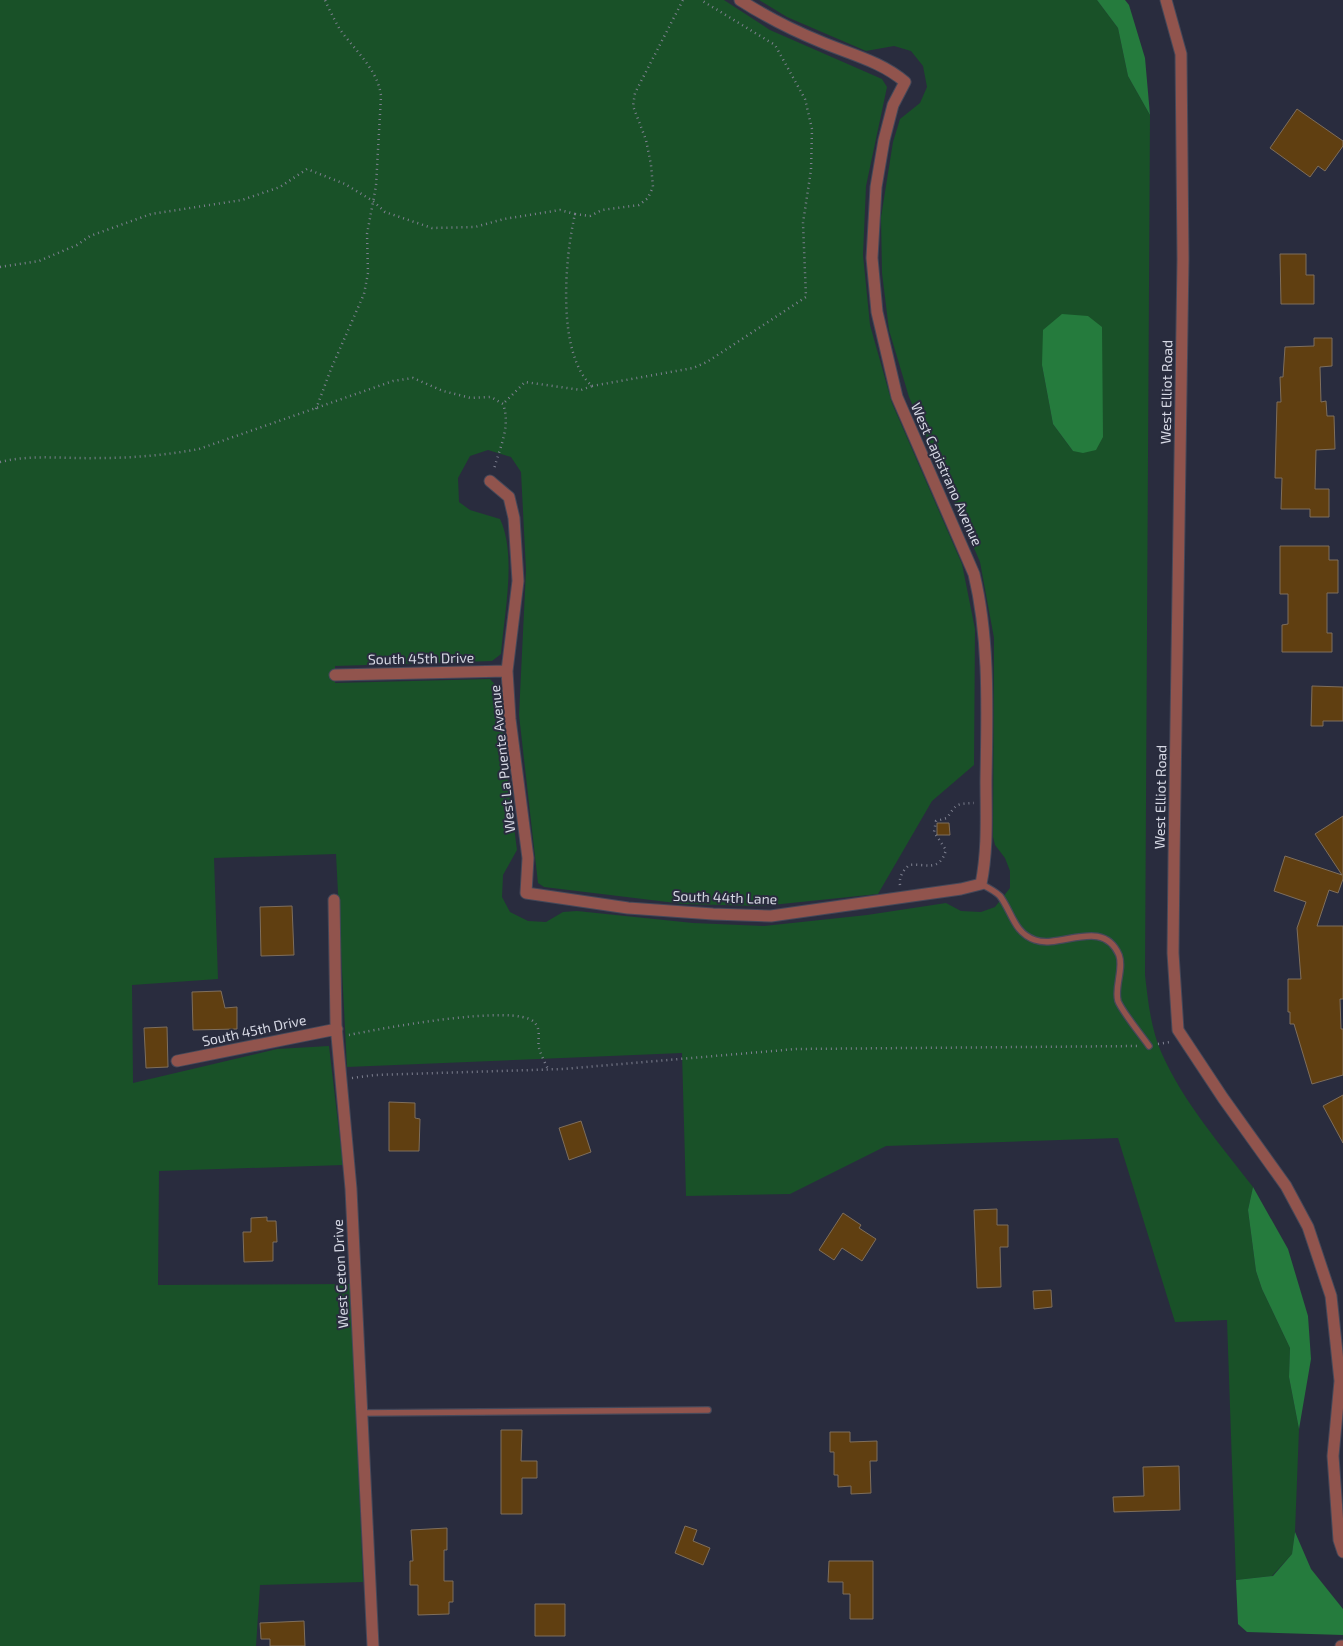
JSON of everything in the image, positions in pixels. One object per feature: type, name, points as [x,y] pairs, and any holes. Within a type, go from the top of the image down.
[{"type":"street","name":"West Capistrano Avenue","points":[[740,0],[761,13],[818,41],[885,67],[906,82],[893,105],[884,140],[876,188],[872,258],[876,312],[897,397],[974,574],[980,599],[985,650],[987,742],[986,857],[981,884]]},
{"type":"street","name":"West Elliot Road","points":[[1166,0],[1182,54],[1183,278],[1173,953],[1178,1030],[1222,1098],[1286,1186],[1308,1227],[1331,1296],[1340,1381],[1333,1456],[1339,1540],[1343,1552]]},
{"type":"street","name":"West La Puente Avenue","points":[[490,481],[509,497],[514,518],[518,581],[507,671],[510,719],[528,858],[526,893]]},
{"type":"street","name":"South 45th Drive","points":[[335,675],[507,671]]},
{"type":"street","name":"South 44th Lane","points":[[526,893],[628,908],[771,916],[903,898],[981,884]]},
{"type":"street","name":"West Ceton Drive","points":[[334,900],[337,1033],[351,1189],[373,1646]]},
{"type":"street","name":"South 45th Drive","points":[[177,1061],[337,1033]]},
{"type":"lane","points":[[981,884],[1001,898],[1023,934],[1036,940],[1050,941],[1092,935],[1101,937],[1109,943],[1119,956],[1118,1002],[1149,1046]]},
{"type":"lane","points":[[362,1413],[708,1410]]},
{"type":"path","points":[[316,409],[331,369],[364,294],[368,273],[366,234],[373,201],[380,133],[380,84],[339,27],[324,0]]},
{"type":"path","points":[[0,268],[39,261],[78,245],[90,236],[151,214],[242,200],[280,187],[307,169],[345,184],[373,201],[385,212],[432,228],[475,227],[504,219],[560,210],[590,216],[602,210],[639,204],[648,198],[653,187],[646,140],[633,106],[635,93],[683,0]]},
{"type":"path","points":[[503,404],[526,382],[581,390],[592,386],[693,368],[707,362],[806,297],[803,223],[811,170],[812,129],[805,98],[775,45],[701,0]]},
{"type":"path","points":[[575,214],[567,264],[566,294],[574,360],[584,379],[592,386]]},
{"type":"path","points":[[0,462],[23,456],[100,458],[174,454],[199,448],[393,381],[413,378],[443,391],[471,398],[491,397],[503,404],[507,414],[506,429],[490,481]]},
{"type":"path","points":[[903,898],[899,879],[903,871],[910,865],[930,867],[941,861],[945,855],[946,850],[943,843],[934,832],[936,821],[947,818],[952,807],[957,804],[986,802]]},
{"type":"path","points":[[337,1033],[453,1019],[522,1016],[533,1020],[538,1027],[539,1047],[548,1070]]},
{"type":"path","points":[[341,1080],[376,1075],[548,1070],[796,1049],[1149,1046],[1184,1039]]},
{"type":"green space","points":[[0,0],[724,0],[770,30],[882,79],[887,87],[866,186],[863,255],[870,325],[892,403],[962,564],[975,629],[974,765],[932,801],[878,894],[762,906],[684,904],[544,887],[538,883],[519,715],[526,570],[521,472],[511,457],[488,450],[470,456],[458,478],[459,502],[470,510],[500,519],[505,534],[509,567],[501,654],[492,661],[335,666],[335,683],[490,679],[500,690],[505,757],[517,850],[503,875],[502,897],[510,912],[528,921],[546,922],[563,912],[577,911],[693,923],[764,926],[867,915],[946,903],[961,911],[981,912],[995,907],[1010,888],[1010,871],[1005,858],[995,845],[993,837],[994,638],[980,562],[909,397],[889,330],[882,273],[881,217],[893,142],[900,119],[920,103],[927,87],[923,66],[911,51],[894,46],[866,51],[787,17],[759,0],[1097,0],[1118,28],[1128,76],[1150,115],[1145,975],[1147,995],[1155,1035],[1171,1072],[1203,1123],[1253,1187],[1248,1210],[1256,1271],[1262,1289],[1290,1348],[1289,1377],[1299,1429],[1295,1532],[1292,1554],[1272,1576],[1236,1580],[1227,1320],[1175,1322],[1118,1138],[886,1146],[790,1194],[686,1196],[682,1053],[347,1067],[336,854],[214,858],[218,979],[132,985],[133,1083],[277,1049],[329,1046],[343,1165],[159,1171],[158,1285],[351,1284],[363,1582],[260,1585],[256,1646],[0,1646]],"holes":[[[1042,365],[1073,451],[1053,424]]]},
{"type":"green space","points":[[1097,0],[1125,0],[1129,5],[1145,58],[1150,115],[1128,76],[1118,28]]},
{"type":"green space","points":[[1062,314],[1088,316],[1102,327],[1103,437],[1096,450],[1083,453],[1073,451],[1053,424],[1042,365],[1043,330]]},
{"type":"green space","points":[[1253,1187],[1288,1249],[1308,1316],[1311,1359],[1299,1429],[1289,1377],[1290,1348],[1262,1289],[1256,1271],[1248,1210]]},
{"type":"green space","points":[[1295,1532],[1311,1569],[1343,1609],[1343,1635],[1247,1632],[1238,1624],[1236,1580],[1273,1576],[1292,1554]]},
{"type":"building","points":[[1297,109],[1343,141],[1343,146],[1325,171],[1318,166],[1310,177],[1270,148]]},
{"type":"building","points":[[1280,254],[1306,254],[1306,275],[1314,275],[1314,304],[1281,304]]},
{"type":"building","points":[[1314,338],[1332,338],[1332,366],[1320,367],[1321,402],[1326,401],[1327,416],[1334,416],[1335,449],[1316,450],[1315,489],[1329,489],[1329,517],[1310,517],[1310,509],[1281,509],[1282,478],[1275,478],[1277,402],[1281,402],[1280,377],[1283,377],[1285,347],[1314,346]]},
{"type":"building","points":[[1280,546],[1329,546],[1329,560],[1338,560],[1338,593],[1327,593],[1327,633],[1332,633],[1332,652],[1282,652],[1282,625],[1288,624],[1288,594],[1280,594]]},
{"type":"building","points":[[1312,686],[1343,687],[1343,721],[1323,721],[1323,726],[1311,726]]},
{"type":"building","points":[[1343,816],[1343,879],[1338,893],[1329,890],[1317,926],[1343,926],[1343,999],[1340,999],[1341,1029],[1343,1029],[1343,1075],[1312,1084],[1294,1024],[1290,1024],[1290,1012],[1288,1012],[1288,979],[1301,979],[1297,928],[1306,902],[1274,891],[1285,856],[1342,875],[1315,834]]},
{"type":"building","points":[[937,823],[949,823],[950,835],[937,835]]},
{"type":"building","points":[[292,906],[294,955],[261,956],[260,907]]},
{"type":"building","points":[[221,991],[225,1008],[237,1007],[237,1029],[193,1030],[192,992]]},
{"type":"building","points":[[167,1027],[168,1067],[146,1068],[144,1028]]},
{"type":"building","points":[[1343,1095],[1343,1143],[1323,1106]]},
{"type":"building","points":[[389,1102],[415,1103],[415,1118],[420,1119],[419,1151],[389,1151]]},
{"type":"building","points":[[581,1121],[591,1152],[569,1160],[559,1128]]},
{"type":"building","points":[[997,1209],[997,1225],[1008,1225],[1008,1247],[1000,1247],[1001,1287],[977,1288],[974,1210]]},
{"type":"building","points":[[843,1213],[861,1225],[859,1228],[876,1239],[862,1261],[842,1248],[834,1260],[819,1250]]},
{"type":"building","points":[[267,1217],[267,1221],[276,1221],[277,1242],[273,1242],[273,1261],[244,1262],[243,1232],[251,1232],[251,1218]]},
{"type":"building","points":[[1051,1290],[1052,1307],[1034,1309],[1033,1291]]},
{"type":"building","points":[[501,1430],[522,1430],[521,1461],[537,1461],[537,1478],[522,1478],[522,1514],[501,1514]]},
{"type":"building","points":[[830,1432],[850,1432],[850,1442],[877,1441],[877,1461],[870,1461],[871,1493],[851,1494],[851,1486],[838,1487],[838,1475],[834,1475],[834,1452],[830,1452]]},
{"type":"building","points":[[1179,1466],[1180,1510],[1114,1512],[1113,1497],[1144,1496],[1143,1467]]},
{"type":"building","points":[[685,1526],[697,1530],[693,1541],[710,1548],[703,1565],[675,1553]]},
{"type":"building","points":[[447,1528],[447,1550],[444,1550],[444,1581],[453,1581],[453,1602],[449,1602],[449,1614],[418,1615],[418,1585],[410,1585],[410,1561],[413,1561],[411,1530]]},
{"type":"building","points":[[829,1561],[873,1561],[873,1619],[850,1619],[850,1594],[843,1594],[843,1582],[828,1582]]},
{"type":"building","points":[[535,1604],[565,1604],[565,1636],[535,1636]]},
{"type":"building","points":[[304,1621],[305,1646],[270,1646],[270,1639],[261,1639],[260,1623]]}]
